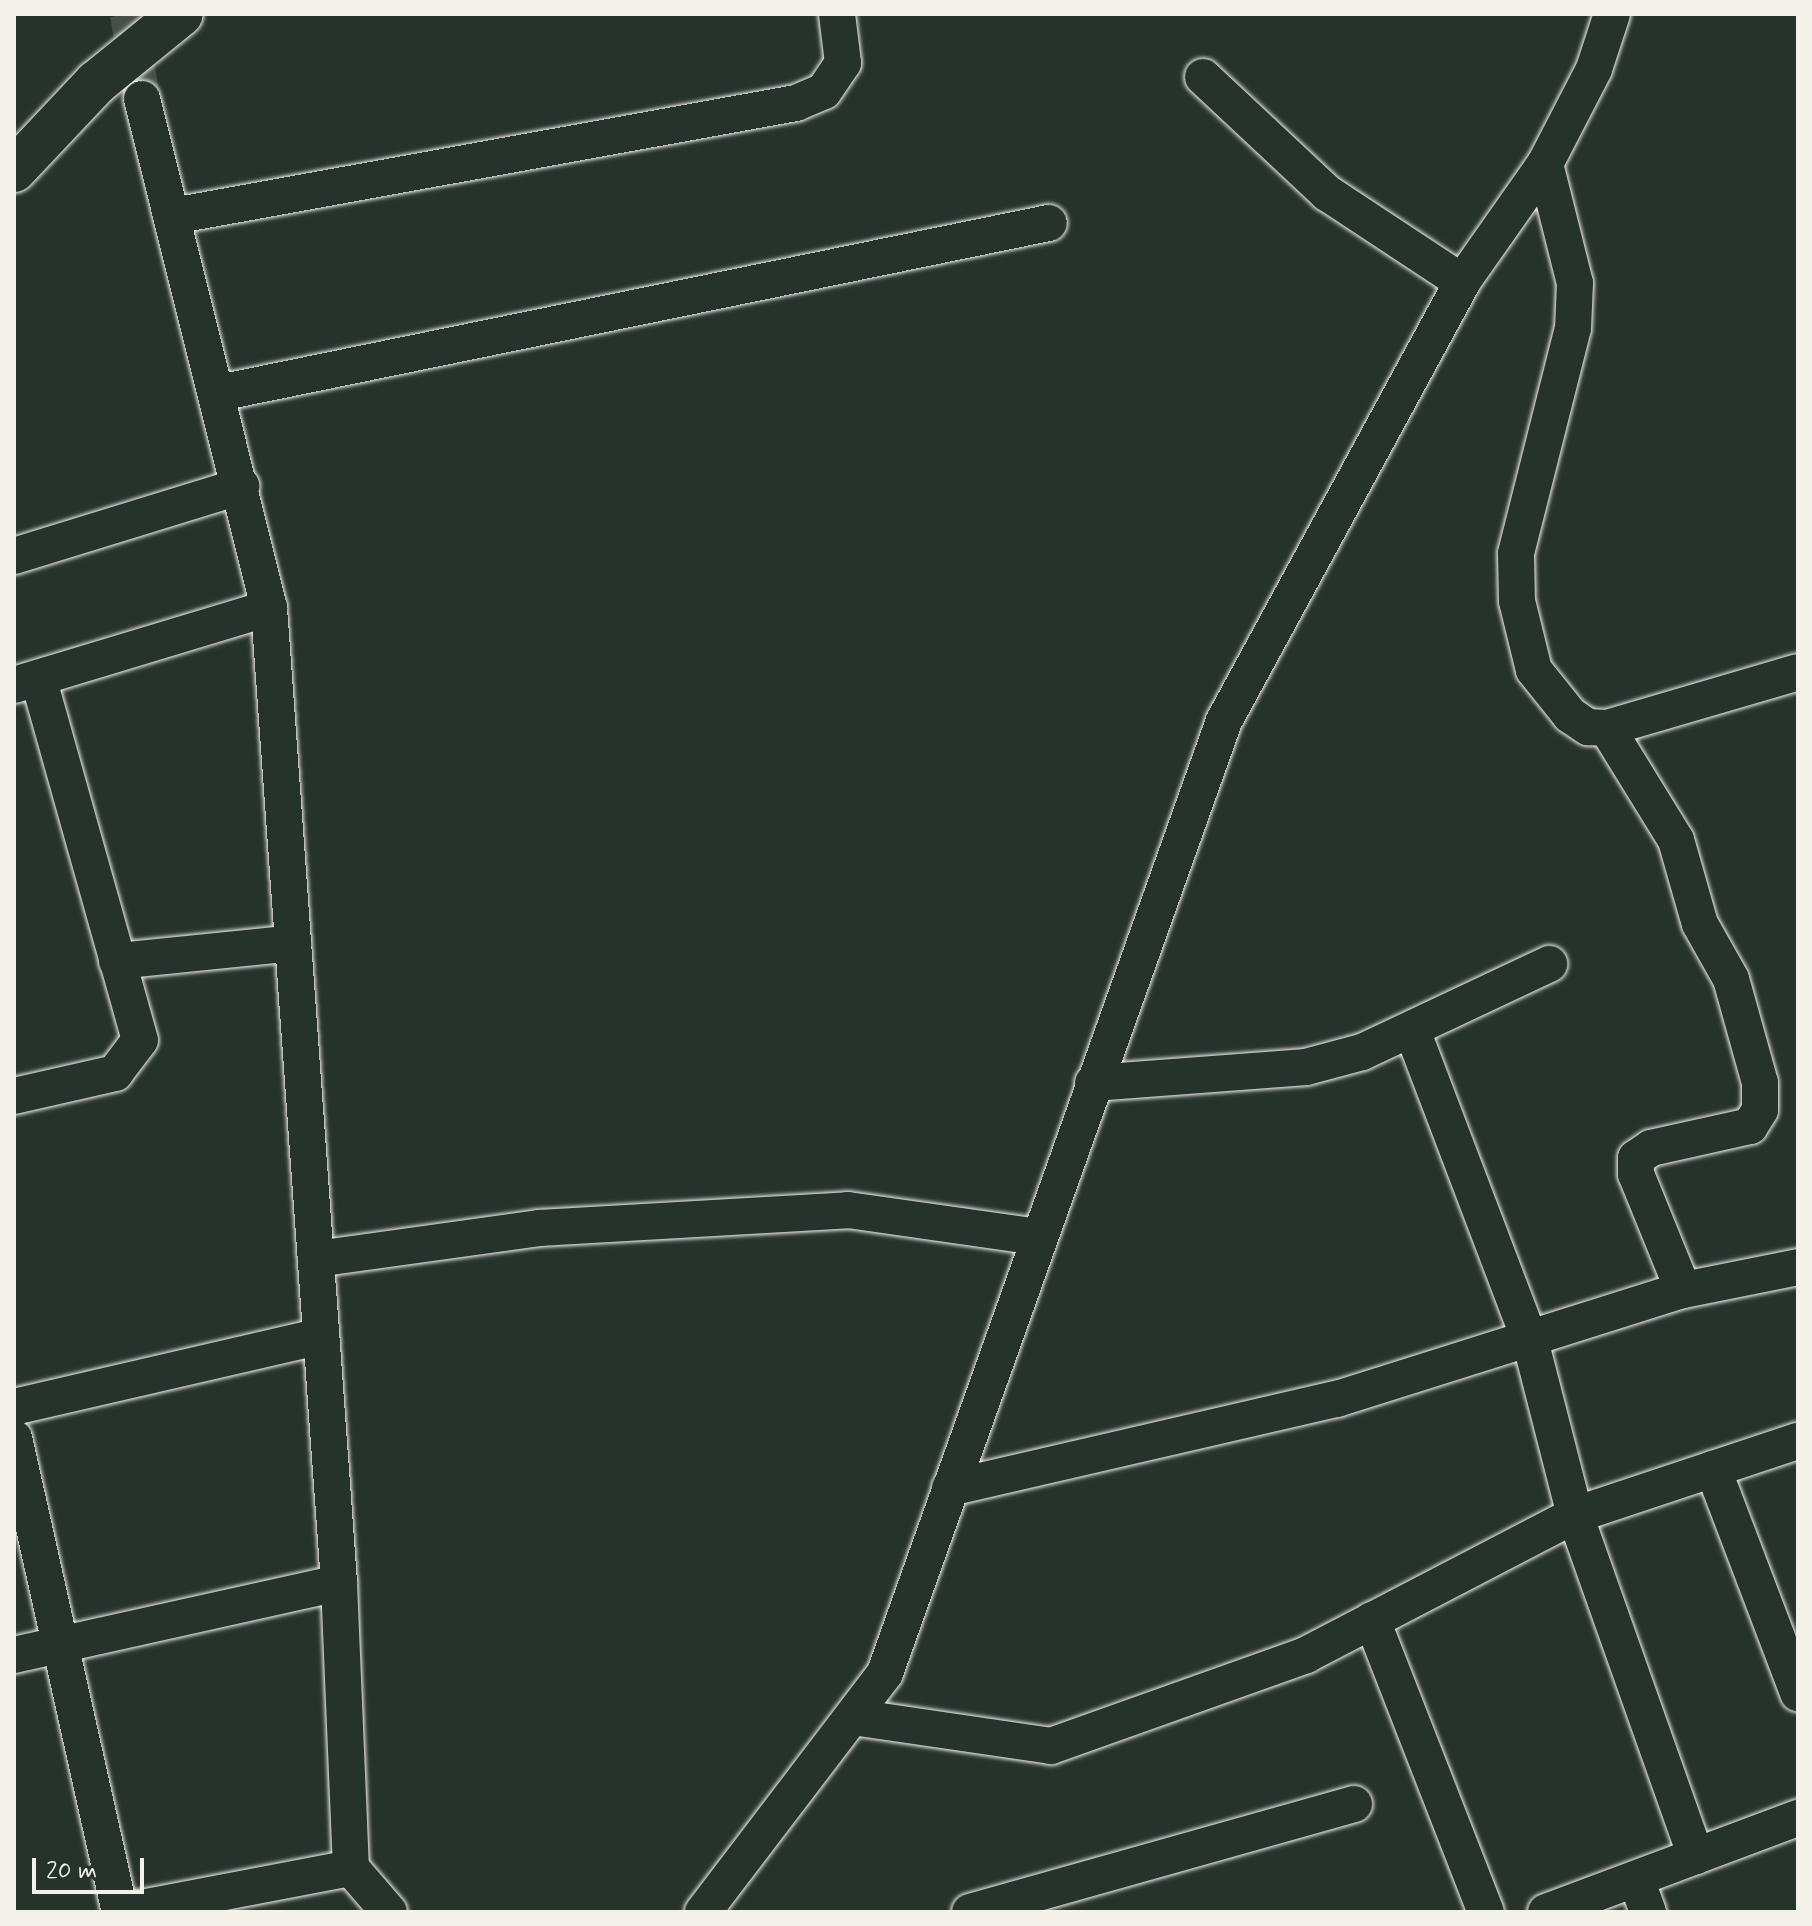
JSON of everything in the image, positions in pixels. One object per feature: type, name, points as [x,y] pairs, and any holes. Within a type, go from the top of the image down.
[{"type":"highway","points":[[14,170],[96,83],[181,14]]},
{"type":"street","points":[[173,216],[796,103],[824,91],[843,63],[837,14]]},
{"type":"street","points":[[703,1912],[885,1673],[1224,721],[1462,282],[1545,164],[1594,69],[1612,14]]},
{"type":"street","points":[[1203,77],[1327,193],[1462,282]]},
{"type":"street","points":[[142,99],[219,393],[269,608],[339,1583],[351,1868],[389,1912]]},
{"type":"street","points":[[1545,164],[1575,283],[1573,328],[1524,504],[1517,601],[1534,670],[1549,694],[1588,727],[1607,728],[1798,672]]},
{"type":"street","points":[[219,393],[1049,223]]},
{"type":"street","points":[[14,556],[241,486]]},
{"type":"street","points":[[14,1096],[115,1073],[131,1061],[140,1040],[26,682],[269,608]]},
{"type":"street","points":[[1607,728],[1676,840],[1690,898],[1731,979],[1760,1083],[1760,1110],[1750,1126],[1651,1148],[1636,1158],[1636,1174],[1683,1290]]},
{"type":"street","points":[[117,961],[293,943]]},
{"type":"street","points":[[1093,1083],[1274,1073],[1362,1052],[1549,964]]},
{"type":"street","points":[[1412,1030],[1530,1340],[1575,1515],[1696,1856]]},
{"type":"street","points":[[316,1259],[539,1228],[848,1210],[1038,1237]]},
{"type":"street","points":[[950,1488],[1337,1399],[1683,1290],[1798,1267]]},
{"type":"street","points":[[14,1407],[321,1336]]},
{"type":"street","points":[[14,1438],[120,1912],[351,1868]]},
{"type":"street","points":[[853,1717],[1051,1746],[1306,1655],[1575,1515],[1798,1441]]},
{"type":"street","points":[[1713,1469],[1798,1693]]},
{"type":"street","points":[[14,1655],[339,1583]]},
{"type":"street","points":[[1372,1620],[1486,1912]]},
{"type":"street","points":[[970,1912],[1354,1804]]},
{"type":"street","points":[[1546,1912],[1798,1818]]},
{"type":"street","points":[[1636,1879],[1648,1912]]},
{"type":"tunnel","points":[[128,14],[142,99]]}]
